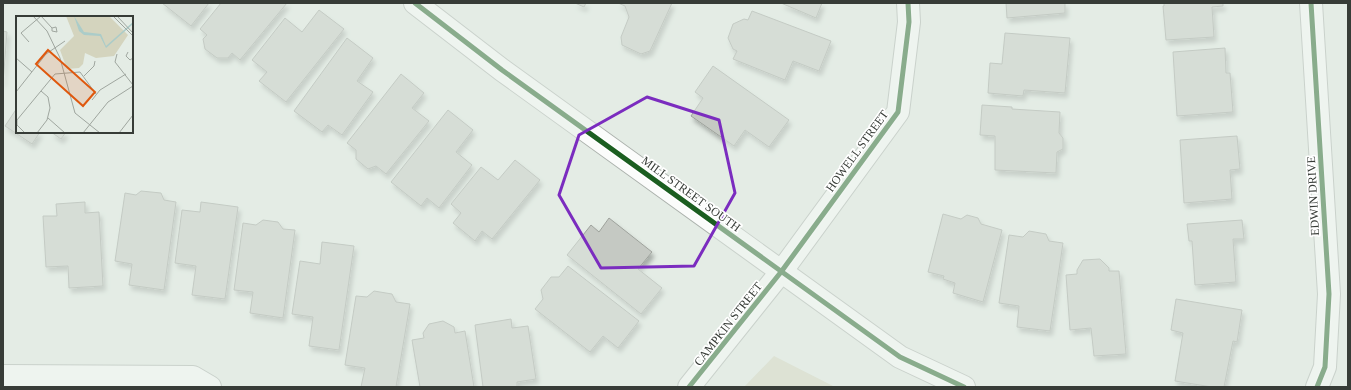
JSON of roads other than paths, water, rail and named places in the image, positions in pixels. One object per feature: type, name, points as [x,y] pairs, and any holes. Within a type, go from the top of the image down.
[{"type":"street","name":"MILL STREET SOUTH","points":[[415,3],[502,70],[900,357],[964,387]]},
{"type":"street","name":"HOWELL STREET","points":[[781,272],[898,112],[909,22],[908,3]]},
{"type":"street","name":"EDWIN DRIVE","points":[[1311,3],[1329,294],[1325,367],[1317,387]]},
{"type":"street","name":"CAMPKIN STREET","points":[[689,387],[781,272]]},
{"type":"street","points":[[3,376],[193,377],[210,387]]}]
